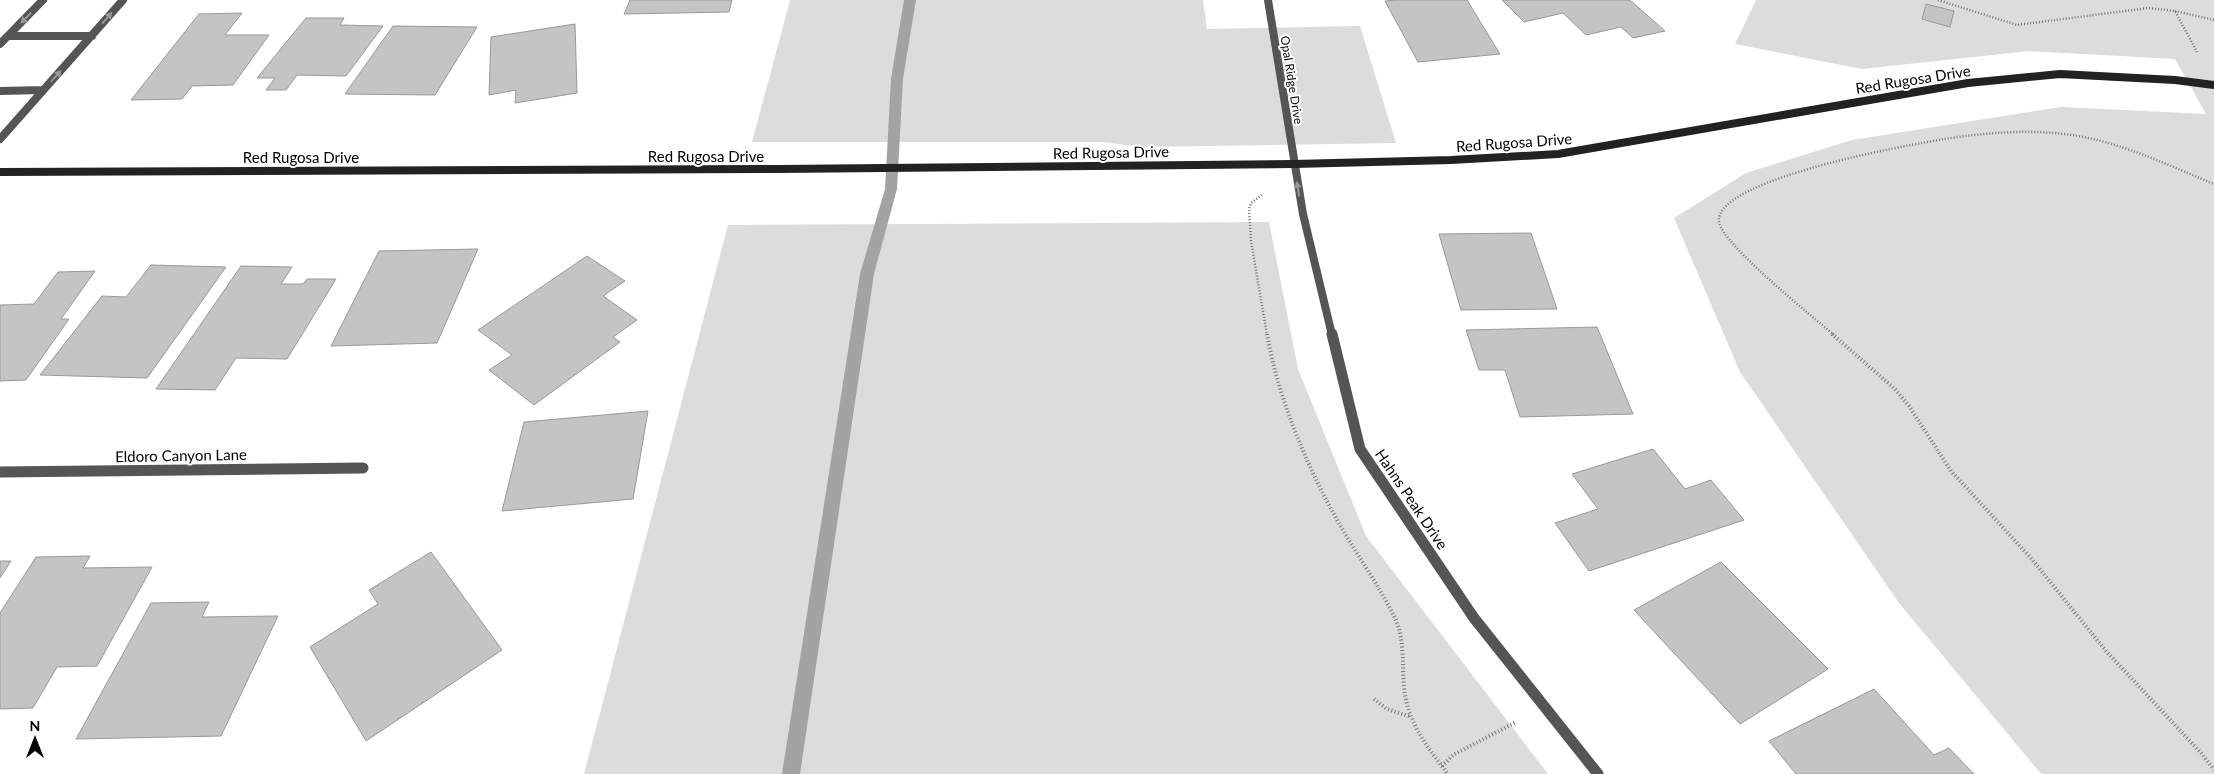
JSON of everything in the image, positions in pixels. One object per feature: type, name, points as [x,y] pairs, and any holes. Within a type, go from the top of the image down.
[{"type":"street","points":[[0,44],[43,0]]},
{"type":"street","points":[[0,139],[123,0]]},
{"type":"street","name":"Opal Ridge Drive","points":[[1268,0],[1294,164]]},
{"type":"street","points":[[8,36],[92,36]]},
{"type":"street","name":"Red Rugosa Drive","points":[[0,172],[778,169],[1294,164],[1451,160],[1558,154],[1968,84],[2060,74],[2175,80],[2214,85]]},
{"type":"street","points":[[0,91],[43,90]]},
{"type":"street","name":"Hahns Peak Drive","points":[[1294,164],[1303,214],[1360,449],[1474,618],[1598,774]]},
{"type":"street","name":"Eldoro Canyon Lane","points":[[0,472],[363,468]]},
{"type":"path","points":[[1938,0],[2017,25],[2148,8],[2175,11],[2214,20]]},
{"type":"path","points":[[2175,11],[2198,54]]},
{"type":"path","points":[[2214,184],[2100,139],[2063,133],[2002,134],[1938,139],[1911,144],[1843,159],[1789,175],[1748,190],[1731,199],[1723,206],[1719,222],[1722,231],[1732,244],[1754,265],[1895,389],[1909,406],[1950,472],[2030,557],[2106,651],[2214,770]]},
{"type":"path","points":[[1266,192],[1251,203],[1249,219],[1258,286],[1272,363],[1291,423],[1313,473],[1348,541],[1395,618],[1402,649],[1404,690],[1411,717],[1422,740],[1448,774]]},
{"type":"path","points":[[1374,699],[1387,709],[1400,715],[1411,717]]},
{"type":"path","points":[[1442,766],[1453,755],[1520,720]]},
{"type":"shaded area","points":[[790,0],[1203,0],[1207,29],[1360,26],[1396,143],[1141,147],[1102,142],[752,142]]},
{"type":"shaded area","points":[[1756,0],[2214,0],[2214,774],[2042,774],[2036,768],[1899,603],[1740,372],[1674,218],[1746,173],[1852,140],[2061,107],[2206,114],[2175,59],[2029,51],[1862,69],[1735,44]]},
{"type":"shaded area","points":[[1269,222],[1298,369],[1366,536],[1548,774],[584,774],[728,225]]},
{"type":"building","points":[[630,0],[732,0],[729,12],[624,14]]},
{"type":"building","points":[[1467,0],[1500,54],[1418,62],[1385,1]]},
{"type":"building","points":[[1502,0],[1630,0],[1665,31],[1633,38],[1621,27],[1586,35],[1563,13],[1524,22]]},
{"type":"building","points":[[1926,4],[1954,11],[1950,27],[1922,19]]},
{"type":"building","points":[[242,13],[225,35],[269,35],[233,85],[192,86],[182,99],[131,100],[199,14]]},
{"type":"building","points":[[306,18],[344,18],[340,25],[383,26],[346,76],[297,75],[286,90],[266,90],[275,78],[257,78]]},
{"type":"building","points":[[575,24],[577,93],[515,103],[516,90],[489,95],[491,37]]},
{"type":"building","points":[[393,26],[477,27],[435,95],[345,94]]},
{"type":"building","points":[[1531,233],[1557,309],[1461,310],[1439,234]]},
{"type":"building","points":[[478,249],[437,343],[331,346],[379,251]]},
{"type":"building","points":[[587,256],[625,281],[603,296],[637,320],[613,337],[620,342],[534,405],[489,370],[512,355],[478,330]]},
{"type":"building","points":[[151,265],[226,267],[147,378],[40,375],[102,296],[126,297]]},
{"type":"building","points":[[241,266],[292,267],[281,284],[303,284],[307,279],[336,279],[287,359],[236,358],[215,390],[156,389]]},
{"type":"building","points":[[95,271],[61,319],[69,319],[26,380],[0,381],[0,305],[34,304],[58,272]]},
{"type":"building","points":[[1597,327],[1633,414],[1520,417],[1505,370],[1479,370],[1466,330]]},
{"type":"building","points":[[648,411],[633,499],[502,511],[524,422]]},
{"type":"building","points":[[1653,449],[1685,489],[1711,480],[1744,520],[1589,571],[1555,523],[1598,509],[1572,474]]},
{"type":"building","points":[[431,552],[502,650],[366,741],[310,647],[378,604],[369,590]]},
{"type":"building","points":[[90,556],[83,568],[152,567],[97,666],[57,667],[33,708],[0,709],[0,613],[36,557]]},
{"type":"building","points":[[0,561],[11,561],[0,578]]},
{"type":"building","points":[[1721,562],[1828,669],[1740,724],[1634,610]]},
{"type":"building","points":[[209,602],[202,617],[278,616],[221,736],[76,739],[151,603]]},
{"type":"building","points":[[1874,689],[1934,755],[1949,748],[1974,774],[1796,774],[1769,741]]},
{"type":"waterway","points":[[791,774],[867,274],[891,189],[897,79],[910,0]]}]
